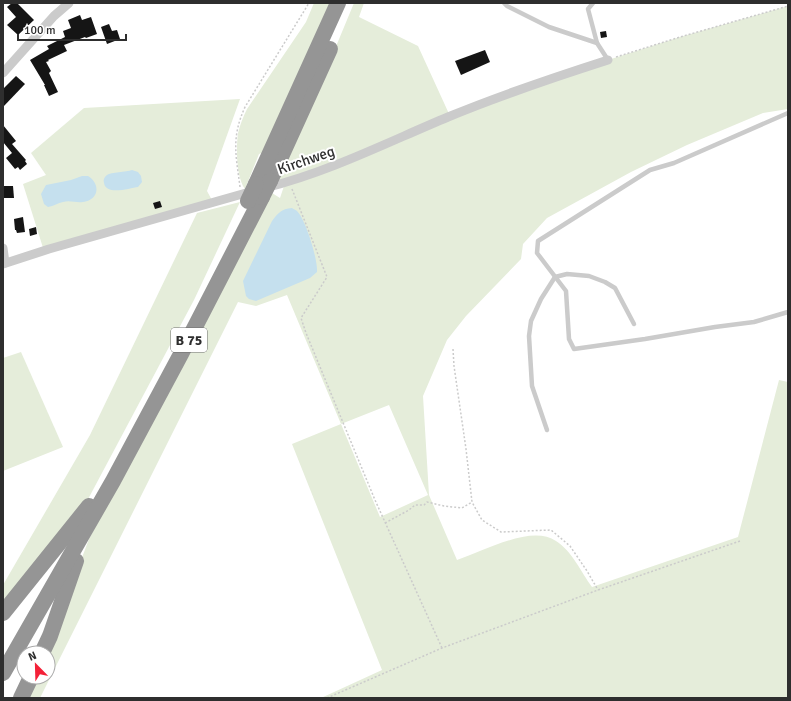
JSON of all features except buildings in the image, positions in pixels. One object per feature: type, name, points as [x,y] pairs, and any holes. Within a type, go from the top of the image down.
[{"type":"highway","name":"B 75","points":[[3,673],[113,481],[182,354],[338,3]]},
{"type":"highway","name":"B 75","points":[[3,669],[255,191],[313,88],[350,3]]},
{"type":"highway","points":[[46,645],[77,559],[113,481]]},
{"type":"highway","points":[[3,613],[89,506]]},
{"type":"highway","points":[[21,698],[27,685]]},
{"type":"street","points":[[3,73],[54,16],[69,3]]},
{"type":"street","name":"Kirchweg","points":[[3,248],[4,264],[49,249],[289,182],[345,162],[450,116],[516,90],[608,60]]},
{"type":"lane","points":[[504,3],[507,6],[549,27],[597,43]]},
{"type":"lane","points":[[593,3],[588,9],[597,43],[608,60]]},
{"type":"lane","points":[[788,112],[674,162],[650,170],[538,241],[537,253],[566,291],[569,339],[574,349],[754,322],[788,312]]},
{"type":"lane","points":[[547,430],[532,386],[529,336],[531,321],[541,299],[555,278],[568,274],[589,276],[606,282],[616,288],[634,324]]},
{"type":"path","points":[[255,191],[235,151],[235,139],[239,120],[245,107],[309,3]]},
{"type":"path","points":[[608,60],[680,36],[788,6]]},
{"type":"path","points":[[289,182],[327,277],[301,318],[385,522],[442,648]]},
{"type":"path","points":[[453,349],[472,502],[482,520],[501,532],[551,530],[570,546],[598,590]]},
{"type":"path","points":[[385,522],[409,510],[415,505],[424,505],[427,502],[462,508],[472,502]]},
{"type":"path","points":[[327,698],[442,648],[598,590],[740,541]]},
{"type":"green space","points":[[314,3],[333,3],[267,151],[259,154],[245,189],[238,170],[237,154],[238,133],[242,121],[247,109],[306,22]]},
{"type":"green space","points":[[354,3],[364,3],[359,17],[418,46],[450,116],[608,60],[680,37],[788,6],[788,109],[763,113],[687,145],[631,172],[547,218],[523,244],[521,259],[466,316],[447,340],[423,396],[429,495],[457,560],[520,537],[546,537],[556,541],[567,550],[592,587],[738,537],[779,380],[788,382],[788,698],[321,698],[382,670],[292,444],[341,424],[287,295],[256,306],[238,302],[56,666],[56,645],[51,645],[89,539],[272,193],[280,198],[285,183],[276,182],[320,85]],"holes":[[[389,405],[428,495],[380,517],[341,424]]]},
{"type":"green space","points":[[240,99],[207,191],[213,202],[44,251],[23,184],[46,175],[31,153],[84,108]]},
{"type":"green space","points":[[240,202],[194,300],[86,503],[3,610],[3,585],[90,435],[197,213]]},
{"type":"green space","points":[[21,352],[63,447],[3,471],[3,358]]},
{"type":"green space","points":[[32,685],[46,685],[40,698],[26,698]]},
{"type":"water","points":[[132,170],[138,172],[141,176],[142,182],[138,187],[124,190],[114,190],[106,187],[104,180],[107,175]]},
{"type":"water","points":[[82,176],[88,176],[92,179],[96,187],[95,195],[88,201],[66,201],[48,207],[44,204],[41,194],[46,185],[71,180]]},
{"type":"water","points":[[292,208],[297,211],[308,231],[316,259],[317,272],[310,278],[256,301],[249,299],[246,296],[243,281],[272,221],[280,212],[285,209]]}]
